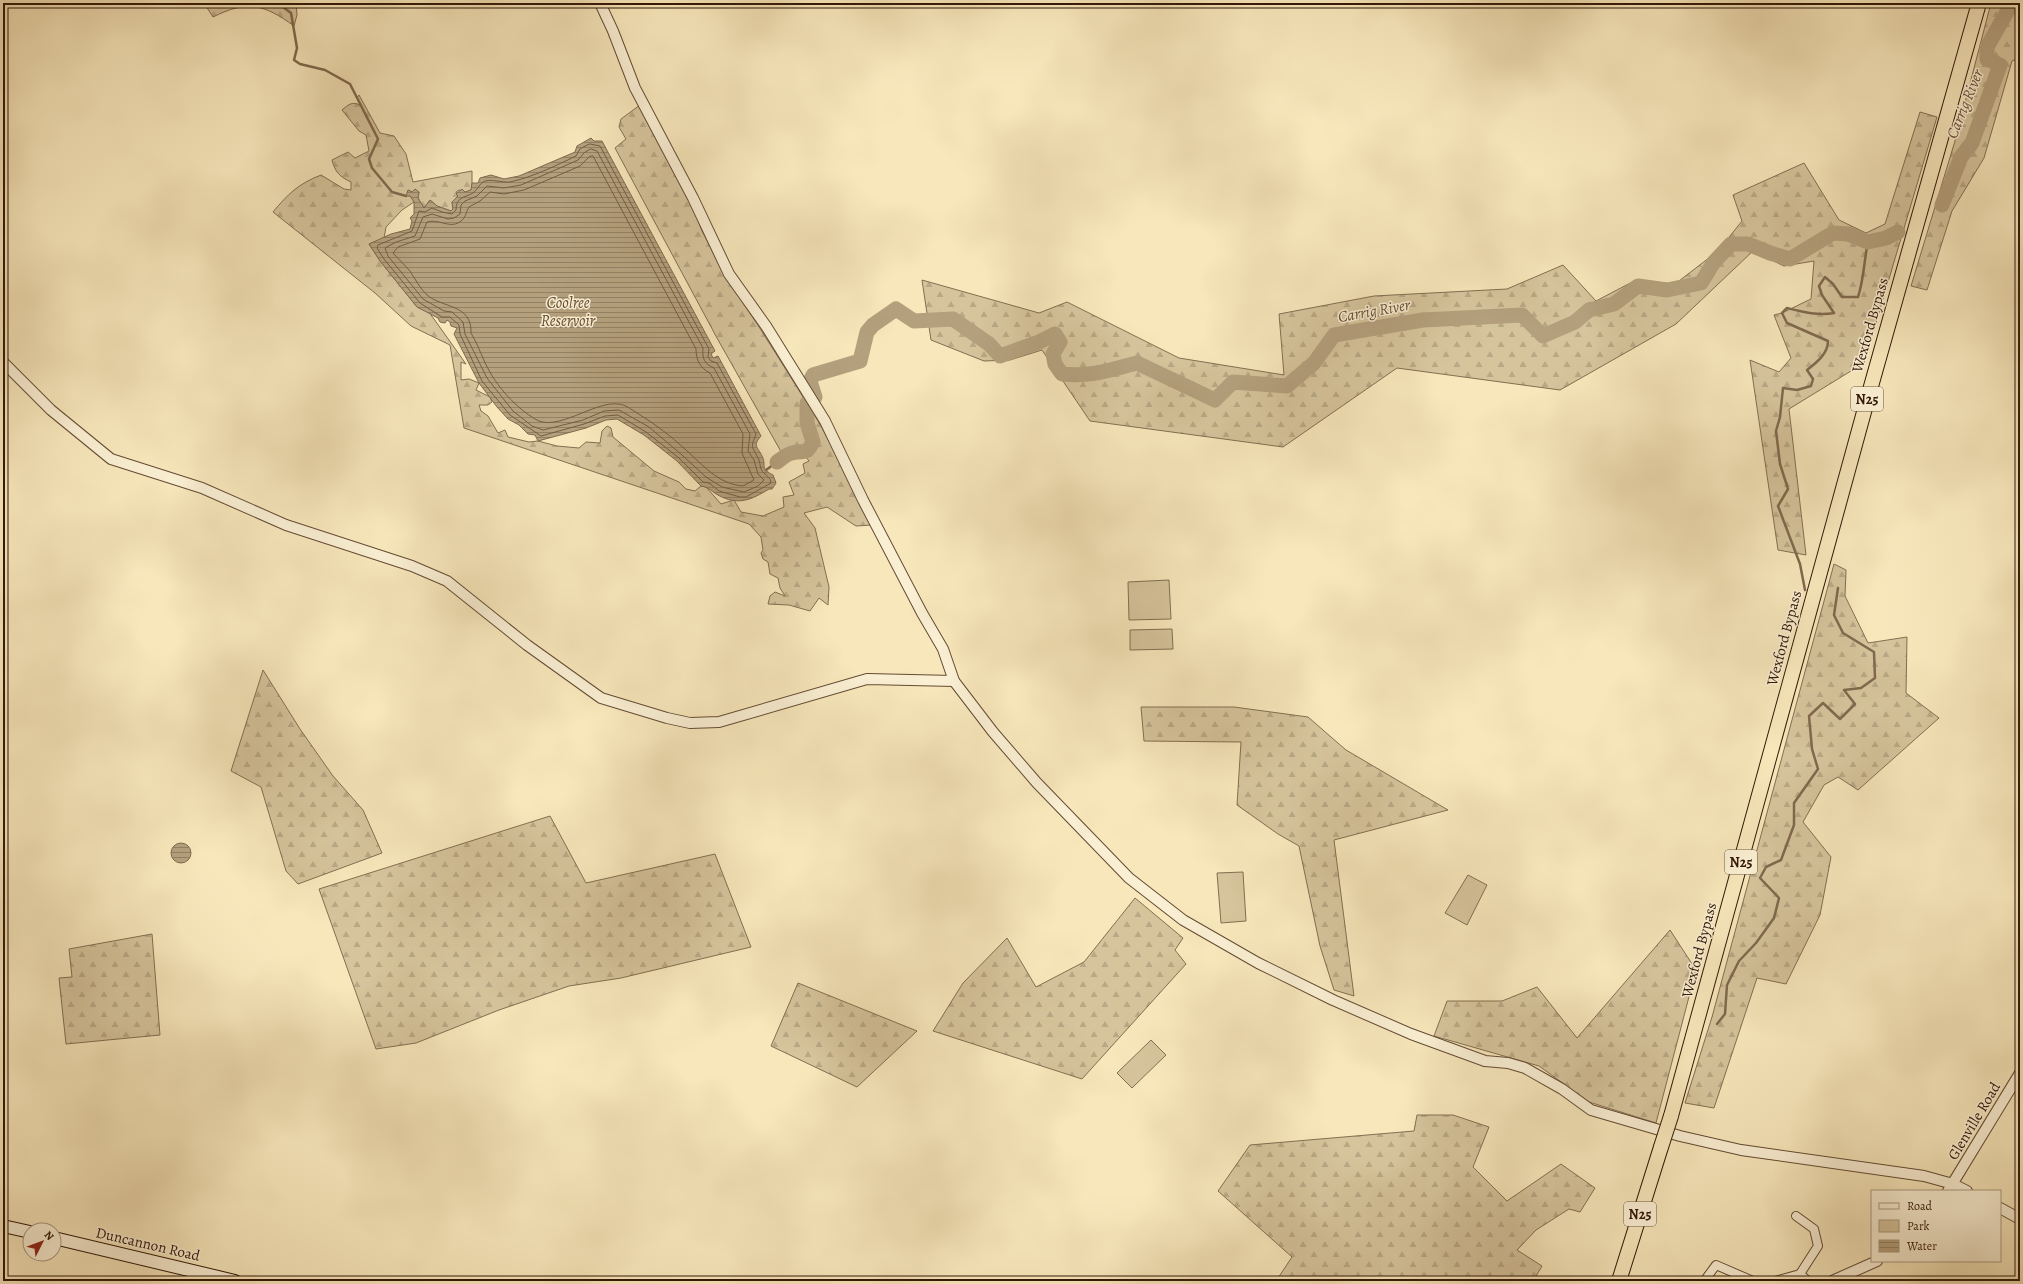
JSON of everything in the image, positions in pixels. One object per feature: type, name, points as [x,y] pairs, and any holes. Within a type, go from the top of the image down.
[{"type":"highway","name":"Wexford Bypass","points":[[1619,1281],[1671,1116],[1870,390],[1979,3]]},
{"type":"main road","points":[[3,1226],[22,1230]]},
{"type":"main road","name":"Duncannon Road","points":[[62,1240],[236,1281]]},
{"type":"street","points":[[600,3],[613,30],[635,88],[693,198],[729,274],[766,326],[825,421],[863,500],[942,649],[954,680],[993,732],[1037,783],[1129,878],[1183,920],[1258,963],[1333,1000],[1411,1034],[1485,1061],[1508,1062],[1525,1068],[1562,1089],[1591,1110],[1680,1136],[1741,1150],[1924,1176],[1951,1187],[1963,1190]]},
{"type":"street","points":[[3,362],[51,410],[111,458],[202,488],[286,525],[412,566],[447,581],[527,645],[601,698],[675,720],[690,723],[712,722],[792,702],[867,680],[954,680]]},
{"type":"street","name":"Glenville Road","points":[[1951,1187],[2020,1073]]},
{"type":"street","points":[[2001,1209],[2020,1219]]},
{"type":"street","points":[[1775,1281],[1800,1274],[1818,1246],[1814,1229],[1796,1216]]},
{"type":"street","points":[[1832,1281],[1875,1262]]},
{"type":"street","points":[[1704,1280],[1716,1265],[1753,1281]]},
{"type":"street","points":[[1800,1274],[1808,1281]]},
{"type":"green space","points":[[204,3],[296,3],[297,15],[294,26],[273,13],[255,7],[236,8],[213,17]]},
{"type":"green space","points":[[1991,3],[2020,3],[2020,58],[2012,61],[1984,158],[1952,211],[1927,290],[1911,286],[1955,141]]},
{"type":"green space","points":[[359,95],[380,133],[394,136],[406,154],[413,182],[472,171],[472,189],[465,193],[459,190],[456,192],[459,196],[452,202],[453,209],[451,211],[437,206],[430,200],[424,208],[418,198],[419,192],[412,192],[408,190],[414,202],[402,210],[386,227],[384,238],[369,244],[380,261],[417,307],[429,312],[466,364],[461,362],[461,380],[469,379],[479,383],[476,390],[490,397],[492,402],[488,405],[479,405],[481,411],[488,416],[498,433],[505,430],[508,437],[529,442],[538,441],[557,446],[579,448],[586,442],[600,443],[602,431],[607,426],[611,428],[613,437],[654,471],[679,482],[686,489],[695,491],[701,486],[706,487],[721,504],[734,500],[741,512],[763,516],[784,507],[783,497],[794,495],[789,482],[805,473],[803,464],[809,461],[803,453],[792,453],[784,457],[717,338],[615,148],[626,139],[619,127],[621,119],[640,105],[690,199],[702,231],[726,277],[820,424],[872,525],[856,526],[827,507],[804,513],[815,528],[829,587],[828,605],[819,598],[810,611],[789,605],[768,604],[770,596],[775,592],[785,596],[780,588],[778,578],[770,574],[768,562],[763,559],[761,553],[763,550],[761,537],[749,524],[464,428],[450,345],[411,326],[375,293],[273,212],[294,190],[321,175],[344,189],[351,190],[351,182],[338,174],[332,160],[348,152],[355,158],[369,151],[366,135],[359,131],[342,110],[348,105],[360,105],[357,98]]},
{"type":"green space","points":[[1920,112],[1937,117],[1864,363],[1789,409],[1806,555],[1778,550],[1750,360],[1779,372],[1791,358],[1774,315],[1782,313],[1811,299],[1814,261],[1784,266],[1753,251],[1676,324],[1560,390],[1397,368],[1283,447],[1090,421],[1042,350],[1010,360],[984,361],[931,340],[922,280],[1039,313],[1067,302],[1179,358],[1284,375],[1279,314],[1374,296],[1507,289],[1563,265],[1596,301],[1636,280],[1675,284],[1718,251],[1742,221],[1733,195],[1804,163],[1839,220],[1866,233],[1885,224]]},
{"type":"green space","points":[[1834,564],[1846,570],[1845,596],[1868,643],[1907,637],[1906,693],[1939,718],[1858,790],[1838,777],[1824,785],[1803,822],[1831,857],[1820,915],[1786,984],[1757,978],[1714,1108],[1685,1103],[1712,1017]]},
{"type":"green space","points":[[1169,580],[1171,619],[1129,620],[1128,582]]},
{"type":"green space","points":[[1172,629],[1173,649],[1130,650],[1130,630]]},
{"type":"green space","points":[[263,670],[300,729],[333,776],[363,810],[382,853],[298,884],[286,871],[261,787],[231,771]]},
{"type":"green space","points":[[1141,707],[1234,707],[1308,717],[1346,750],[1448,810],[1334,840],[1354,996],[1334,990],[1320,946],[1299,846],[1278,834],[1237,805],[1241,742],[1144,741]]},
{"type":"green space","points":[[550,816],[586,883],[715,854],[751,947],[621,978],[569,986],[499,1010],[416,1043],[376,1049],[319,889]]},
{"type":"green space","points":[[1243,872],[1246,921],[1221,923],[1217,873]]},
{"type":"green space","points":[[1468,875],[1487,885],[1467,925],[1445,913]]},
{"type":"green space","points":[[1135,898],[1183,938],[1175,950],[1186,964],[1082,1079],[933,1031],[963,983],[1007,938],[1036,987],[1084,962]]},
{"type":"green space","points":[[1670,930],[1696,970],[1656,1123],[1589,1102],[1539,1066],[1434,1036],[1447,1001],[1502,1001],[1537,987],[1577,1038]]},
{"type":"green space","points":[[152,934],[160,1035],[66,1044],[59,978],[72,977],[69,949]]},
{"type":"green space","points":[[798,983],[917,1031],[857,1087],[771,1046]]},
{"type":"green space","points":[[1151,1040],[1166,1055],[1132,1088],[1117,1073]]},
{"type":"green space","points":[[1417,1115],[1453,1115],[1489,1127],[1473,1167],[1507,1201],[1561,1164],[1595,1188],[1580,1212],[1569,1209],[1536,1230],[1517,1250],[1542,1266],[1533,1281],[1276,1281],[1292,1257],[1218,1191],[1250,1145],[1414,1131]]},
{"type":"water","name":"Coolree Reservoir","points":[[591,138],[594,141],[602,141],[715,351],[711,354],[713,358],[718,356],[761,436],[756,444],[766,470],[773,475],[776,483],[772,489],[769,489],[750,499],[738,501],[716,494],[706,487],[701,486],[677,461],[644,435],[617,419],[606,420],[586,428],[538,441],[535,435],[528,434],[519,425],[508,419],[479,383],[454,334],[457,328],[451,326],[450,322],[447,320],[445,323],[440,322],[438,318],[417,307],[380,261],[369,244],[391,234],[410,229],[412,221],[410,218],[414,214],[414,202],[410,196],[406,196],[408,190],[412,192],[415,189],[419,192],[418,198],[424,208],[430,200],[437,206],[451,211],[453,209],[452,202],[458,196],[456,194],[462,189],[465,192],[471,190],[472,183],[478,183],[480,178],[491,175],[504,179],[519,176],[575,152],[577,146]]},
{"type":"water","points":[[181,843],[188,846],[191,853],[188,860],[181,863],[174,860],[171,853],[174,846]]},
{"type":"waterway","points":[[254,3],[263,6],[283,7],[291,13],[297,48],[294,60],[300,64],[325,70],[350,84],[378,139],[369,159],[372,168],[392,192],[406,196]]},
{"type":"waterway","name":"Carrig River","points":[[1942,205],[1961,157],[1972,143],[2000,65],[1987,59],[1987,47],[2012,3]]},
{"type":"waterway","name":"Carrig River","points":[[815,397],[810,381],[813,375],[860,361],[867,332],[873,325],[896,309],[914,321],[953,319],[989,344],[1000,356],[1039,342],[1055,334],[1060,342],[1053,354],[1055,364],[1062,374],[1092,374],[1137,363],[1215,400],[1233,382],[1287,386],[1314,363],[1334,335],[1423,320],[1522,315],[1543,336],[1575,322],[1589,310],[1614,304],[1638,286],[1667,290],[1701,283],[1714,262],[1731,244],[1748,244],[1790,259],[1833,233],[1848,234],[1868,242],[1886,238],[1898,232]]},
{"type":"waterway","points":[[1805,590],[1800,564],[1778,506],[1788,489],[1780,464],[1776,431],[1780,417],[1783,388],[1797,390],[1811,386],[1813,379],[1807,370],[1824,354],[1828,341],[1787,323],[1782,313],[1787,308],[1816,314],[1834,313],[1822,295],[1819,286],[1825,277],[1833,284],[1842,297],[1858,297],[1862,283],[1868,242]]},
{"type":"waterway","name":"Carrig River","points":[[777,462],[790,454],[806,451],[813,442],[807,423],[807,403]]},
{"type":"waterway","points":[[766,470],[777,462]]},
{"type":"waterway","points":[[1717,1024],[1725,1014],[1727,985],[1739,961],[1756,943],[1774,918],[1779,898],[1760,878],[1766,867],[1781,860],[1794,825],[1794,803],[1818,769],[1812,749],[1809,716],[1823,703],[1840,719],[1855,704],[1844,690],[1861,688],[1875,678],[1874,652],[1843,633],[1834,615],[1838,588]]}]
